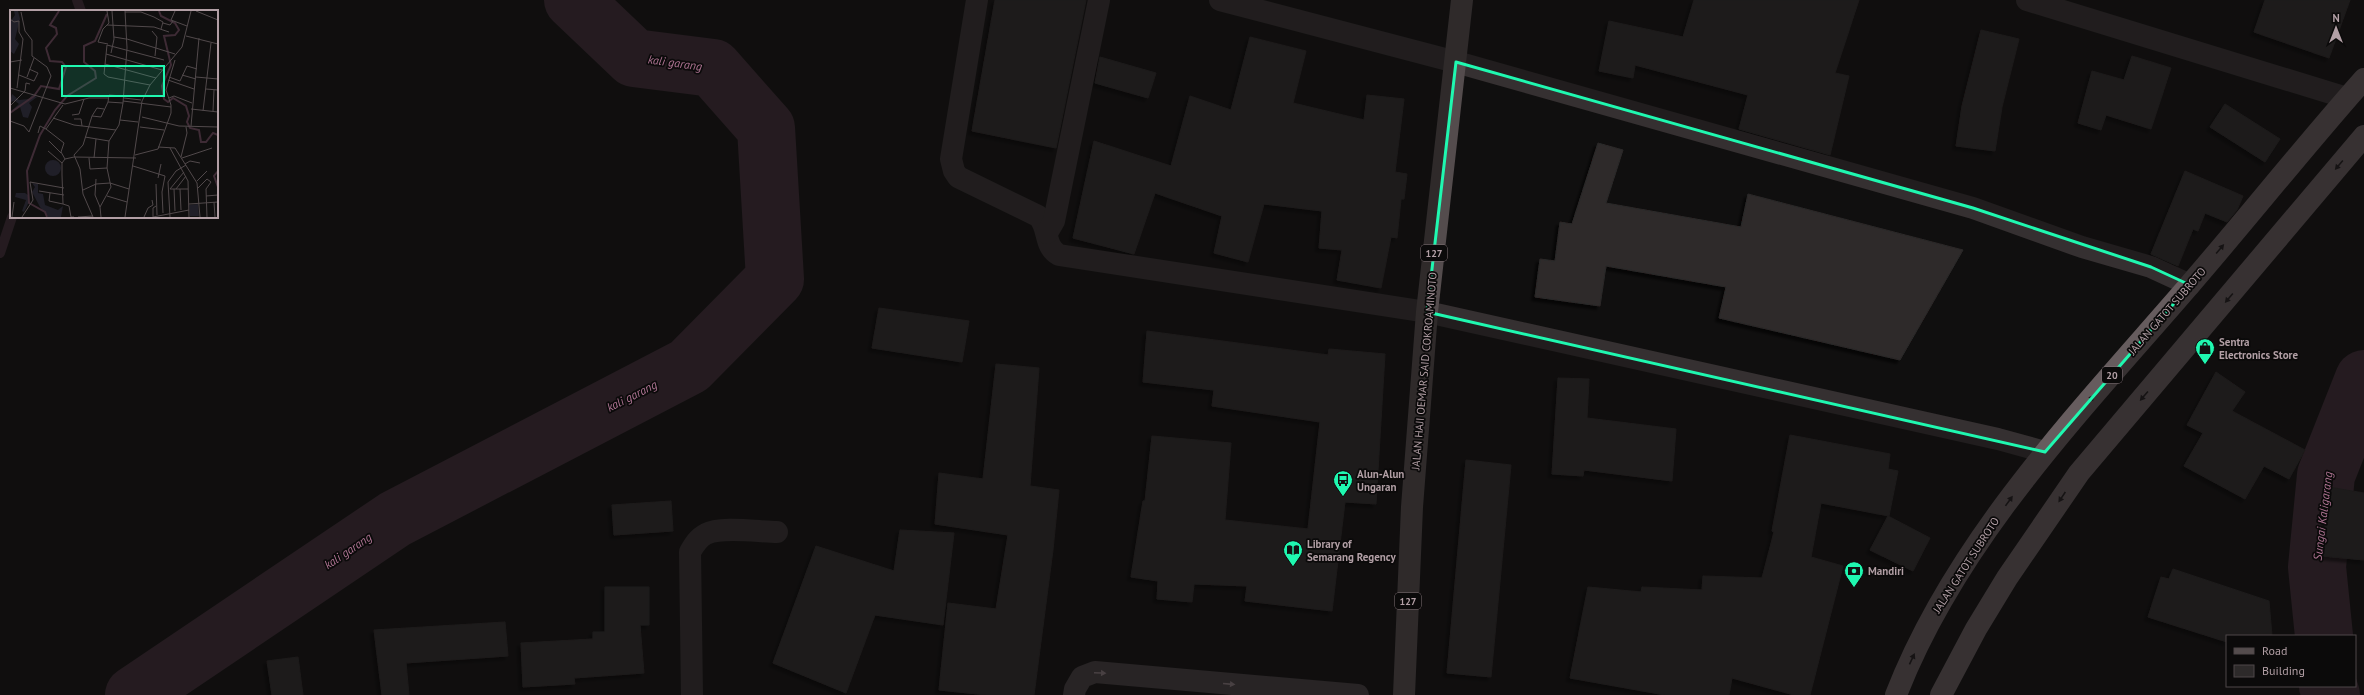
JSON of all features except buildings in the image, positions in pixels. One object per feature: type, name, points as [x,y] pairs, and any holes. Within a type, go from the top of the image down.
[{"type":"highway","name":"JALAN GATOT SUBROTO","points":[[1896,695],[1938,604],[2044,452],[2190,285],[2364,79]]},
{"type":"highway","points":[[1941,695],[1976,629],[2007,578],[2079,473],[2364,136]]},
{"type":"main road","name":"JALAN HAJI OEMAR SAID COKROAMINOTO","points":[[1404,695],[1412,507],[1427,312],[1462,0]]},
{"type":"street","points":[[977,0],[951,159],[954,172],[958,177],[1038,216],[1046,226],[1048,245],[1052,251],[1059,255],[1427,312],[1998,439],[2044,452]]},
{"type":"street","points":[[1047,233],[1054,221],[1099,0]]},
{"type":"street","points":[[1220,0],[1456,62],[1973,208],[2082,247],[2151,267],[2190,285]]},
{"type":"street","points":[[2027,0],[2347,98]]},
{"type":"street","points":[[692,695],[690,552],[697,540],[706,534],[717,531],[777,532]]},
{"type":"street","points":[[1074,695],[1075,689],[1082,677],[1095,672],[1358,695]]},
{"type":"highlighted area","points":[[1456,62],[1973,208],[2151,267],[2190,285],[2045,452],[1427,312]]},
{"type":"waterway","points":[[77,0],[81,10]]},
{"type":"waterway","name":"kali garang","points":[[134,695],[395,519],[689,366],[775,279],[766,128],[713,68],[634,58],[573,0]]},
{"type":"waterway","points":[[0,253],[12,218]]},
{"type":"waterway","name":"Sungai Kaligarang","points":[[2324,635],[2317,567],[2326,475],[2364,379]]},
{"type":"waterway","name":"Sungai Kaligarang","points":[[2328,687],[2331,695]]},
{"type":"place","name":"Sentra Electronics Store","points":[[2205,365]]},
{"type":"place","name":"Alun-Alun Ungaran","points":[[1343,497]]},
{"type":"place","name":"Library of Semarang Regency","points":[[1293,567]]},
{"type":"place","name":"Mandiri","points":[[1854,588]]}]
